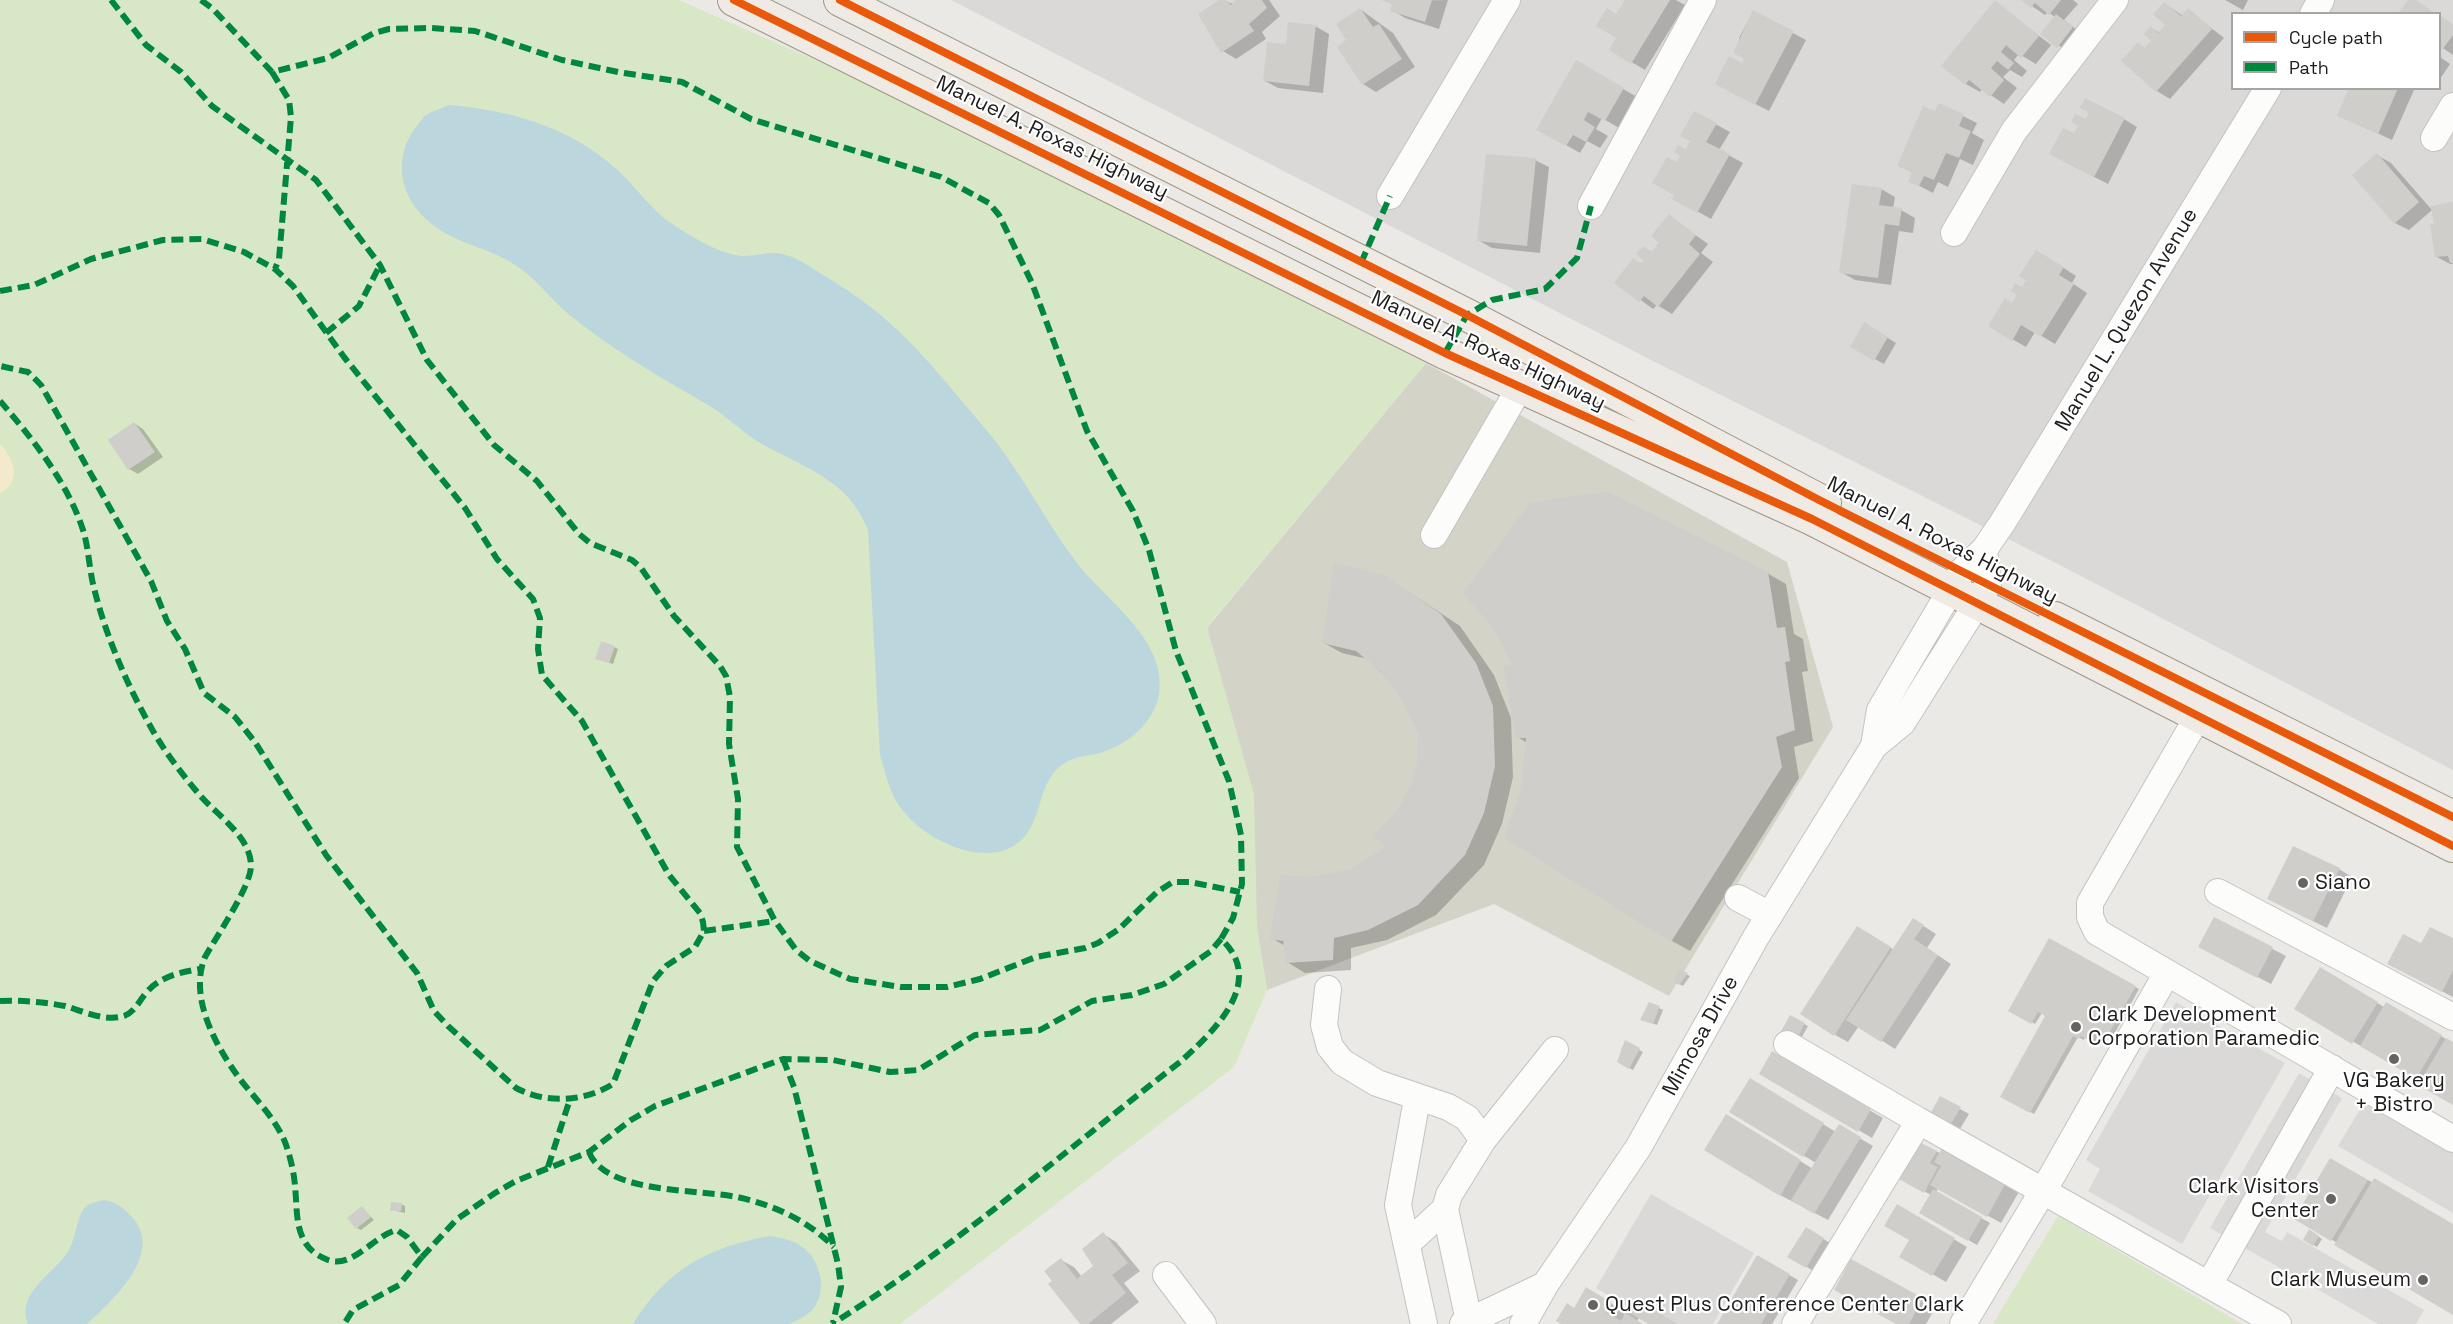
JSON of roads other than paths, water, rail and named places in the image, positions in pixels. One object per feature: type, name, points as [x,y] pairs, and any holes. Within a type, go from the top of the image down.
[{"type":"main road","name":"Manuel A. Roxas Highway","points":[[734,0],[1445,353],[1812,519],[1970,586]]},
{"type":"main road","name":"Manuel A. Roxas Highway","points":[[840,0],[1467,315],[1821,501],[1970,586],[2205,705],[2453,817]]},
{"type":"main road","name":"Manuel A. Roxas Highway","points":[[2205,705],[2453,846]]},
{"type":"street","points":[[1389,196],[1507,0]]},
{"type":"street","points":[[1591,206],[1703,0]]},
{"type":"street","points":[[1954,233],[2014,131],[2115,0]]},
{"type":"street","name":"Manuel L. Quezon Avenue","points":[[1970,586],[1984,550],[2071,415],[2267,90]]},
{"type":"street","points":[[2434,138],[2453,106]]},
{"type":"street","points":[[1434,535],[1520,387]]},
{"type":"street","name":"Mimosa Drive","points":[[1524,1324],[1545,1285],[1638,1148],[1770,915],[1874,746],[1880,710],[1970,586]]},
{"type":"street","points":[[2205,705],[2090,903],[2090,917],[2097,932],[2453,1139]]},
{"type":"street","points":[[2218,892],[2453,1017]]},
{"type":"street","points":[[1738,898],[1770,915]]},
{"type":"street","points":[[1963,1324],[2043,1190],[2167,973]]},
{"type":"street","points":[[1328,990],[1324,1025],[1330,1047],[1342,1062],[1377,1083],[1417,1099],[1448,1107],[1467,1118],[1483,1140]]},
{"type":"street","points":[[1787,1044],[1919,1121],[2210,1283],[2278,1324]]},
{"type":"street","points":[[1545,1285],[1466,1323],[1445,1209],[1449,1195],[1483,1140],[1555,1050]]},
{"type":"street","points":[[2210,1283],[2331,1068]]},
{"type":"street","points":[[1417,1099],[1398,1205],[1424,1324]]},
{"type":"street","points":[[1795,1324],[1919,1121]]},
{"type":"street","points":[[1408,1243],[1445,1209]]},
{"type":"street","points":[[1166,1275],[1197,1322]]},
{"type":"water","points":[[449,105],[516,116],[559,131],[579,142],[615,168],[666,220],[691,236],[735,255],[770,253],[797,259],[867,304],[900,332],[999,446],[1077,563],[1145,639],[1154,657],[1159,675],[1159,695],[1146,723],[1122,744],[1103,752],[1072,759],[1055,771],[1045,789],[1031,827],[1025,836],[1012,847],[997,852],[980,853],[962,850],[929,834],[915,823],[899,806],[880,755],[868,530],[860,513],[837,487],[824,477],[762,444],[711,406],[615,349],[566,312],[520,268],[502,257],[459,240],[427,220],[410,199],[405,187],[402,175],[404,151],[416,127],[425,116]]},
{"type":"water","points":[[104,1200],[122,1208],[131,1216],[140,1230],[143,1245],[132,1274],[122,1289],[87,1324],[28,1324],[27,1302],[32,1292],[69,1250],[85,1208],[92,1203]]},
{"type":"water","points":[[769,1236],[788,1240],[802,1247],[817,1267],[821,1280],[820,1294],[814,1308],[805,1316],[790,1324],[633,1324],[660,1289],[690,1264],[726,1247]]},
{"type":"place","name":"Siano","points":[[2303,883]]},
{"type":"place","name":"Clark Development Corporation Paramedic","points":[[2076,1027]]},
{"type":"place","name":"VG Bakery + Bistro","points":[[2394,1059]]},
{"type":"place","name":"Clark Visitors Center","points":[[2331,1199]]},
{"type":"place","name":"Clark Museum","points":[[2423,1280]]},
{"type":"place","name":"Quest Plus Conference Center Clark","points":[[1593,1305]]}]
